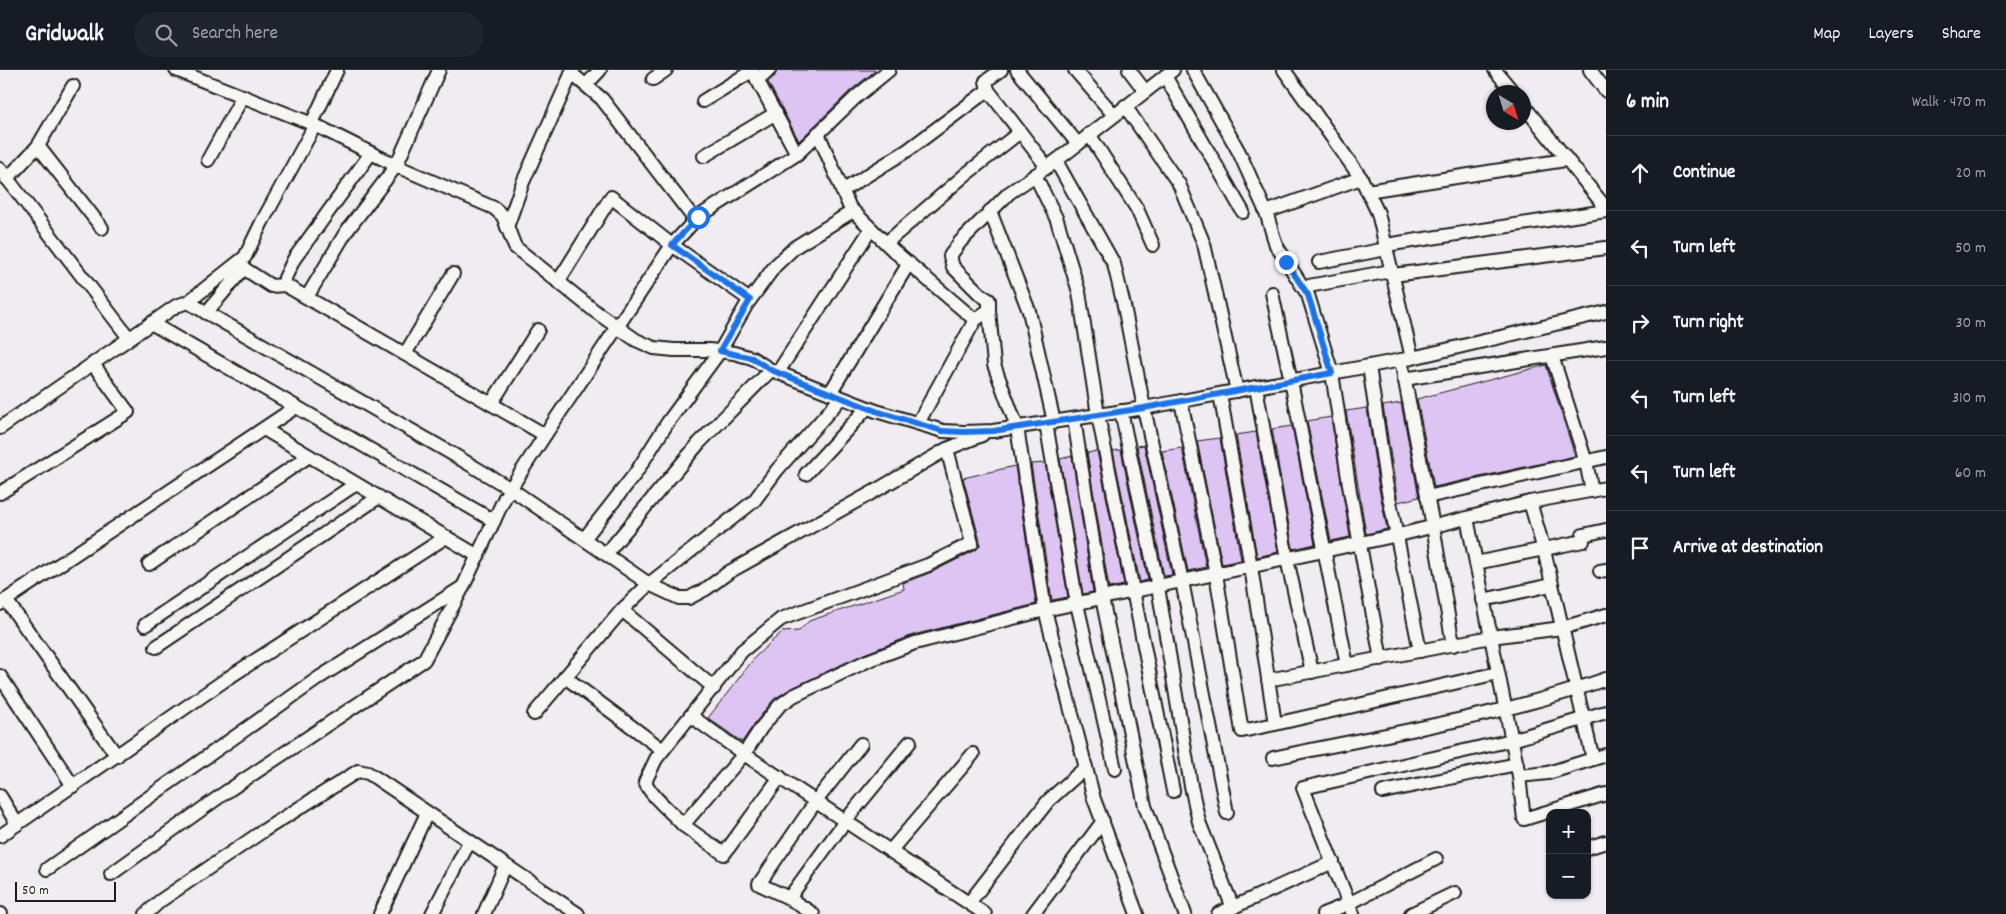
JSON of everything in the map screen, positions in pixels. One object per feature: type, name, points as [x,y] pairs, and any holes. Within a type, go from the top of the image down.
[{"type":"street","points":[[176,70],[314,124],[396,166],[494,208],[504,216],[515,247],[558,282],[636,340],[654,348],[720,351],[752,358],[775,371],[867,408],[942,431],[993,431],[1144,408],[1407,359],[1606,312]]},
{"type":"street","points":[[206,313],[245,257],[314,124],[336,70]]},
{"type":"street","points":[[307,297],[346,232],[396,166],[439,70]]},
{"type":"street","points":[[586,85],[600,70]]},
{"type":"street","points":[[653,79],[666,70]]},
{"type":"street","points":[[703,101],[754,74],[769,70]]},
{"type":"street","points":[[111,874],[226,792],[424,660],[463,587],[505,497],[672,245],[695,220],[797,154],[856,97],[889,70]]},
{"type":"street","points":[[1001,70],[986,80],[988,90],[1020,132],[1052,164],[1114,264],[1182,581],[1227,813]]},
{"type":"street","points":[[1017,70],[1078,144]]},
{"type":"street","points":[[1075,70],[1114,115]]},
{"type":"street","points":[[1129,70],[1145,91]]},
{"type":"street","points":[[1193,70],[1239,152],[1266,212],[1276,245],[1308,295],[1332,373],[1359,543],[1381,659]]},
{"type":"street","points":[[1284,70],[1361,178],[1378,213],[1392,273],[1407,359],[1404,380],[1433,526],[1453,645]]},
{"type":"street","points":[[1495,70],[1507,85]]},
{"type":"street","points":[[1590,70],[1606,91]]},
{"type":"street","points":[[507,227],[523,182],[572,71],[602,99],[695,220]]},
{"type":"street","points":[[1137,914],[1094,799],[1045,610],[1017,427],[994,365],[989,300],[981,295],[953,266],[950,256],[960,242],[1009,193],[1052,164],[1169,73],[1243,212]]},
{"type":"street","points":[[754,74],[797,154]]},
{"type":"street","points":[[73,86],[38,146],[4,174],[129,338]]},
{"type":"street","points":[[842,191],[908,150],[988,90]]},
{"type":"street","points":[[208,160],[243,96]]},
{"type":"street","points":[[1125,106],[1179,184],[1204,244],[1237,391]]},
{"type":"street","points":[[704,156],[776,113]]},
{"type":"street","points":[[1319,262],[1386,247],[1606,210],[1531,115]]},
{"type":"street","points":[[886,244],[964,175],[1020,132]]},
{"type":"street","points":[[818,133],[842,191],[853,211],[886,244],[974,320]]},
{"type":"street","points":[[1090,134],[1137,209],[1153,244]]},
{"type":"street","points":[[38,146],[102,228]]},
{"type":"street","points":[[286,285],[285,278],[294,259],[371,153]]},
{"type":"street","points":[[1367,190],[1565,160]]},
{"type":"street","points":[[1036,175],[1057,220],[1079,292],[1098,415],[1173,791]]},
{"type":"street","points":[[1266,212],[1361,178]]},
{"type":"street","points":[[558,282],[611,197],[672,245],[750,300]]},
{"type":"street","points":[[584,539],[635,474],[668,422],[720,351],[750,300],[775,266],[795,247],[853,211]]},
{"type":"street","points":[[990,211],[1029,311],[1050,422],[1077,604],[1115,769]]},
{"type":"street","points":[[606,554],[700,443],[775,371],[871,229]]},
{"type":"street","points":[[1303,287],[1392,273],[1606,248]]},
{"type":"street","points":[[534,714],[622,610],[649,584],[754,501],[836,395],[909,263]]},
{"type":"street","points":[[240,266],[271,286],[286,285],[545,435]]},
{"type":"street","points":[[0,428],[176,306],[188,302],[240,266]]},
{"type":"street","points":[[405,354],[453,274]]},
{"type":"street","points":[[1272,292],[1292,380],[1347,665]]},
{"type":"street","points":[[188,302],[511,489],[649,584],[678,598],[689,598],[706,589],[744,563],[947,449],[993,431]]},
{"type":"street","points":[[918,423],[974,320],[989,310]]},
{"type":"street","points":[[151,323],[494,521]]},
{"type":"street","points":[[491,404],[538,330]]},
{"type":"street","points":[[1404,380],[1606,348]]},
{"type":"street","points":[[1552,356],[1586,462],[1592,491]]},
{"type":"street","points":[[0,493],[128,412],[93,364]]},
{"type":"street","points":[[1369,366],[1386,482],[1420,651]]},
{"type":"street","points":[[1256,387],[1287,559],[1312,672]]},
{"type":"street","points":[[1220,394],[1252,567],[1274,724]]},
{"type":"street","points":[[1180,401],[1216,574],[1242,731],[1498,673]]},
{"type":"street","points":[[117,756],[3,602],[296,407]]},
{"type":"street","points":[[806,474],[867,408]]},
{"type":"street","points":[[1121,412],[1158,587],[1191,786],[1199,822],[1233,908]]},
{"type":"street","points":[[1074,418],[1102,598],[1145,806],[1184,914]]},
{"type":"street","points":[[264,430],[478,556]]},
{"type":"street","points":[[780,777],[724,854],[683,825],[670,810],[650,793],[645,782],[656,759],[742,651],[781,619],[928,565],[972,543],[947,449]]},
{"type":"street","points":[[149,564],[309,456]]},
{"type":"street","points":[[1427,497],[1606,457]]},
{"type":"street","points":[[145,625],[356,484]]},
{"type":"street","points":[[683,825],[744,754],[761,728],[779,706],[801,692],[867,661],[915,643],[1045,610],[1325,551],[1530,502],[1606,488]]},
{"type":"street","points":[[156,647],[379,497]]},
{"type":"street","points":[[1530,502],[1544,550],[1592,759]]},
{"type":"street","points":[[1467,518],[1518,770],[1524,819],[1606,794]]},
{"type":"street","points":[[1476,563],[1583,541],[1583,535],[1606,530]]},
{"type":"street","points":[[0,836],[228,678],[446,537]]},
{"type":"street","points":[[1483,600],[1551,585]]},
{"type":"street","points":[[47,869],[320,677],[463,587]]},
{"type":"street","points":[[622,610],[714,688]]},
{"type":"street","points":[[1268,680],[1491,637],[1562,628],[1606,615]]},
{"type":"street","points":[[0,676],[73,786]]},
{"type":"street","points":[[565,677],[663,750]]},
{"type":"street","points":[[1273,758],[1505,709],[1606,679]]},
{"type":"street","points":[[1350,909],[1303,788],[1512,740],[1606,712]]},
{"type":"street","points":[[691,716],[744,754],[985,914]]},
{"type":"street","points":[[789,898],[846,820],[910,742]]},
{"type":"street","points":[[813,914],[789,898],[759,884],[816,801],[861,744]]},
{"type":"street","points":[[891,850],[973,754]]},
{"type":"street","points":[[1383,792],[1518,770],[1548,772],[1606,755]]},
{"type":"street","points":[[969,903],[1048,801],[1086,767]]},
{"type":"street","points":[[146,914],[160,901],[255,836],[358,771],[368,773],[376,778],[578,914]]},
{"type":"street","points":[[0,796],[17,824]]},
{"type":"street","points":[[380,914],[427,813]]},
{"type":"street","points":[[1033,914],[1103,821]]},
{"type":"street","points":[[432,914],[469,842]]},
{"type":"street","points":[[1591,847],[1606,842]]},
{"type":"street","points":[[1323,914],[1350,909],[1436,859]]},
{"type":"street","points":[[1218,914],[1333,862]]},
{"type":"street","points":[[484,914],[505,866]]},
{"type":"street","points":[[1411,914],[1455,893]]},
{"type":"building","points":[[777,70],[876,70],[850,91],[799,141],[768,82],[775,76]]},
{"type":"building","points":[[1546,365],[1575,456],[1434,487],[1417,399]]},
{"type":"building","points":[[1401,403],[1419,497],[1398,502],[1383,406]]},
{"type":"building","points":[[1367,408],[1387,529],[1366,534],[1346,411]]},
{"type":"building","points":[[1331,417],[1350,537],[1331,541],[1307,421]]},
{"type":"building","points":[[1292,426],[1315,544],[1293,549],[1272,429]]},
{"type":"building","points":[[1256,432],[1278,552],[1257,557],[1236,435]]},
{"type":"building","points":[[1220,438],[1241,560],[1222,564],[1197,441]]},
{"type":"building","points":[[1144,445],[1172,575],[1164,576],[1137,446]]},
{"type":"building","points":[[1182,448],[1206,567],[1188,571],[1162,451]]},
{"type":"building","points":[[1121,450],[1148,580],[1140,582],[1113,451]]},
{"type":"building","points":[[1097,451],[1124,585],[1109,588],[1087,453]]},
{"type":"building","points":[[1072,456],[1093,592],[1083,594],[1060,459]]},
{"type":"building","points":[[1045,463],[1068,597],[1052,600],[1031,464]]},
{"type":"building","points":[[1015,466],[1036,604],[913,635],[864,654],[790,689],[774,699],[742,742],[708,718],[756,656],[782,632],[799,631],[809,621],[904,589],[903,583],[932,572],[976,550],[980,545],[980,541],[963,478]]},
{"type":"route","points":[[698,217],[672,245],[750,300],[720,351],[752,358],[771,370],[876,411],[942,431],[993,431],[1054,422],[1144,408],[1332,373],[1308,295],[1286,262]]}]
